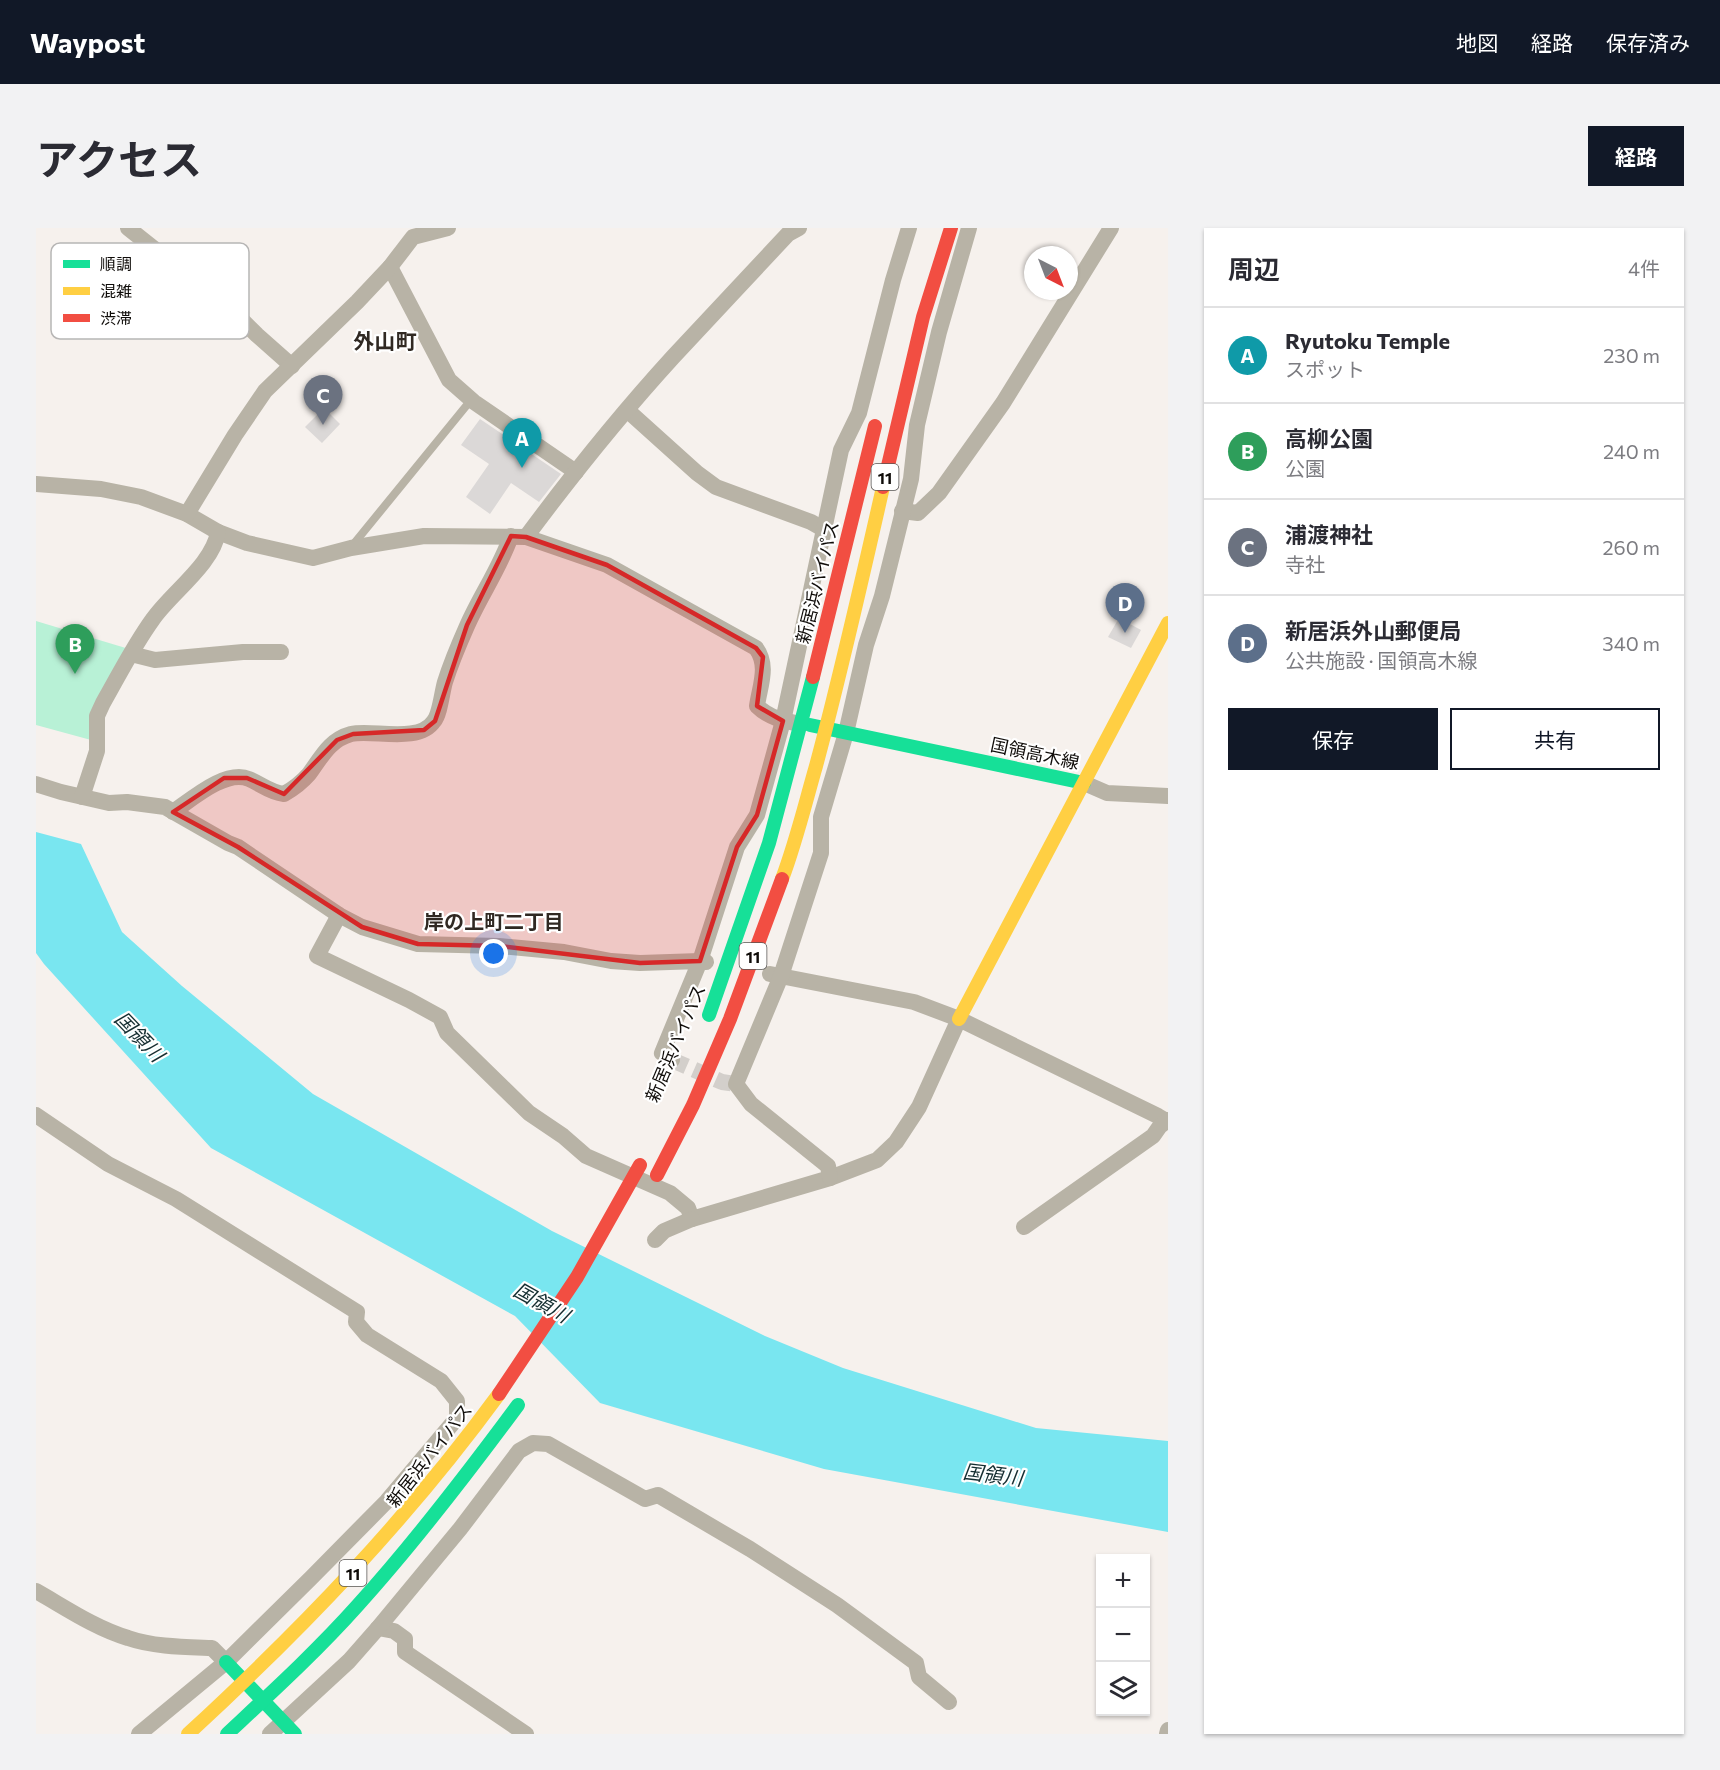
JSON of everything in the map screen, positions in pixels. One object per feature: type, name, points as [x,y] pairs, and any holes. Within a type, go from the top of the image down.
[{"type":"main road","name":"11","points":[[646,1196],[693,1105],[730,1019],[790,855],[826,728],[923,317],[951,228]]},
{"type":"main road","name":"新居浜バイパス","points":[[702,1030],[769,843],[879,410]]},
{"type":"main road","name":"国領高木線","points":[[801,724],[1084,783],[1168,623]]},
{"type":"main road","points":[[959,1019],[1084,783]]},
{"type":"main road","name":"新居浜バイパス","points":[[188,1734],[321,1607],[403,1518],[499,1394],[577,1277],[642,1160]]},
{"type":"main road","name":"11","points":[[227,1734],[333,1632],[462,1481],[521,1401]]},
{"type":"main road","points":[[226,1662],[262,1701],[276,1728],[295,1734]]},
{"type":"street","points":[[128,228],[147,243]]},
{"type":"street","points":[[187,514],[265,391],[390,267],[410,232],[448,228]]},
{"type":"street","points":[[173,812],[224,778],[247,778],[271,792],[284,794],[296,787],[323,753],[337,740],[353,734],[398,734],[424,730],[435,721],[445,681],[467,625],[504,556],[673,357],[788,234],[799,228]]},
{"type":"street","points":[[672,1060],[662,1053],[703,961],[737,847],[757,815],[783,721],[841,450],[859,413],[893,280],[909,228]]},
{"type":"street","points":[[830,1178],[828,1166],[751,1104],[736,1084],[821,853],[821,817],[846,733],[866,645],[882,596],[910,479],[916,425],[969,228]]},
{"type":"street","points":[[902,511],[918,513],[939,492],[1003,403],[1111,228]]},
{"type":"street","points":[[390,267],[449,380],[471,400],[576,472]]},
{"type":"street","points":[[249,327],[292,366]]},
{"type":"street","points":[[627,410],[697,473],[716,487],[811,522],[825,530]]},
{"type":"street","points":[[36,484],[101,489],[141,497],[187,514],[218,532],[247,543],[313,558],[351,548],[424,536],[519,537],[608,565],[756,648],[763,657],[764,664],[756,706],[765,715],[801,724]]},
{"type":"street","points":[[82,797],[97,750],[97,717],[154,617],[174,597],[216,544],[218,532]]},
{"type":"street","points":[[131,654],[155,660],[243,652],[281,652]]},
{"type":"street","points":[[1084,783],[1107,793],[1168,796]]},
{"type":"street","points":[[36,784],[109,803],[145,803],[165,807],[228,843],[238,846],[339,915],[362,927],[418,944],[499,946],[564,952],[611,961],[640,963],[703,961]]},
{"type":"street","points":[[339,915],[317,956],[410,1000],[440,1017],[447,1032],[529,1113],[563,1136],[586,1156],[670,1193],[688,1208],[692,1219]]},
{"type":"street","points":[[775,975],[914,1002],[959,1019],[1168,1121]]},
{"type":"street","points":[[655,1240],[664,1232],[692,1219],[830,1178],[877,1160],[896,1142],[919,1107],[959,1019]]},
{"type":"street","points":[[36,1115],[108,1164],[176,1199],[357,1312],[356,1322],[367,1335],[441,1381],[457,1401],[457,1418],[387,1501],[226,1662],[139,1734]]},
{"type":"street","points":[[1024,1227],[1153,1136],[1160,1126],[1168,1121]]},
{"type":"street","points":[[276,1728],[349,1661],[460,1529],[519,1451],[533,1443],[548,1444],[645,1499],[658,1495],[760,1555],[837,1605],[916,1663],[919,1677],[949,1702]]},
{"type":"street","points":[[36,1591],[94,1624],[129,1639],[172,1646],[212,1648],[226,1662]]},
{"type":"street","points":[[378,1628],[394,1632],[405,1639],[405,1652],[526,1734]]},
{"type":"lane","points":[[351,548],[471,400]]},
{"type":"highlighted area","points":[[511,536],[526,537],[607,565],[756,648],[763,657],[757,706],[783,721],[757,815],[737,847],[700,961],[640,963],[499,946],[418,944],[362,927],[238,847],[173,812],[224,778],[247,778],[284,794],[337,740],[353,734],[424,730],[435,721],[467,625]]},
{"type":"green space","points":[[36,621],[129,649],[91,740],[36,725]]},
{"type":"water","name":"国領川","points":[[36,832],[81,844],[122,932],[182,986],[313,1094],[552,1231],[765,1336],[843,1368],[1036,1428],[1168,1441],[1168,1532],[824,1469],[600,1403],[515,1316],[211,1148],[36,953]]},
{"type":"building","points":[[324,408],[340,424],[322,443],[305,427]]},
{"type":"building","points":[[480,419],[561,474],[539,502],[511,483],[490,514],[466,497],[489,464],[461,445]]},
{"type":"building","points":[[1119,618],[1141,630],[1131,648],[1108,637]]},
{"type":"tunnel","points":[[672,1060],[722,1082],[736,1084]]},
{"type":"traffic: fast","points":[[709,1015],[769,843],[813,677]]},
{"type":"traffic: fast","points":[[810,725],[1084,783]]},
{"type":"traffic: fast","points":[[227,1734],[310,1655],[379,1581],[440,1507],[518,1405]]},
{"type":"traffic: fast","points":[[226,1662],[295,1734]]},
{"type":"traffic: slow","points":[[782,879],[825,731],[883,487]]},
{"type":"traffic: slow","points":[[959,1019],[1168,623]]},
{"type":"traffic: slow","points":[[188,1734],[272,1654],[352,1572],[427,1486],[499,1394]]},
{"type":"traffic: jam","points":[[883,487],[923,317],[951,228]]},
{"type":"traffic: jam","points":[[813,677],[875,426]]},
{"type":"traffic: jam","points":[[657,1175],[693,1105],[730,1019],[782,879]]},
{"type":"traffic: jam","points":[[499,1394],[577,1277],[640,1165]]},
{"type":"place","name":"浦渡神社","points":[[323,425]]},
{"type":"place","name":"Ryutoku Temple","points":[[522,468]]},
{"type":"place","name":"新居浜外山郵便局","points":[[1125,633]]},
{"type":"place","name":"高柳公園","points":[[75,674]]},
{"type":"district","name":"外山町","points":[[385,340]]},
{"type":"district","name":"岸の上町二丁目","points":[[494,921]]}]
